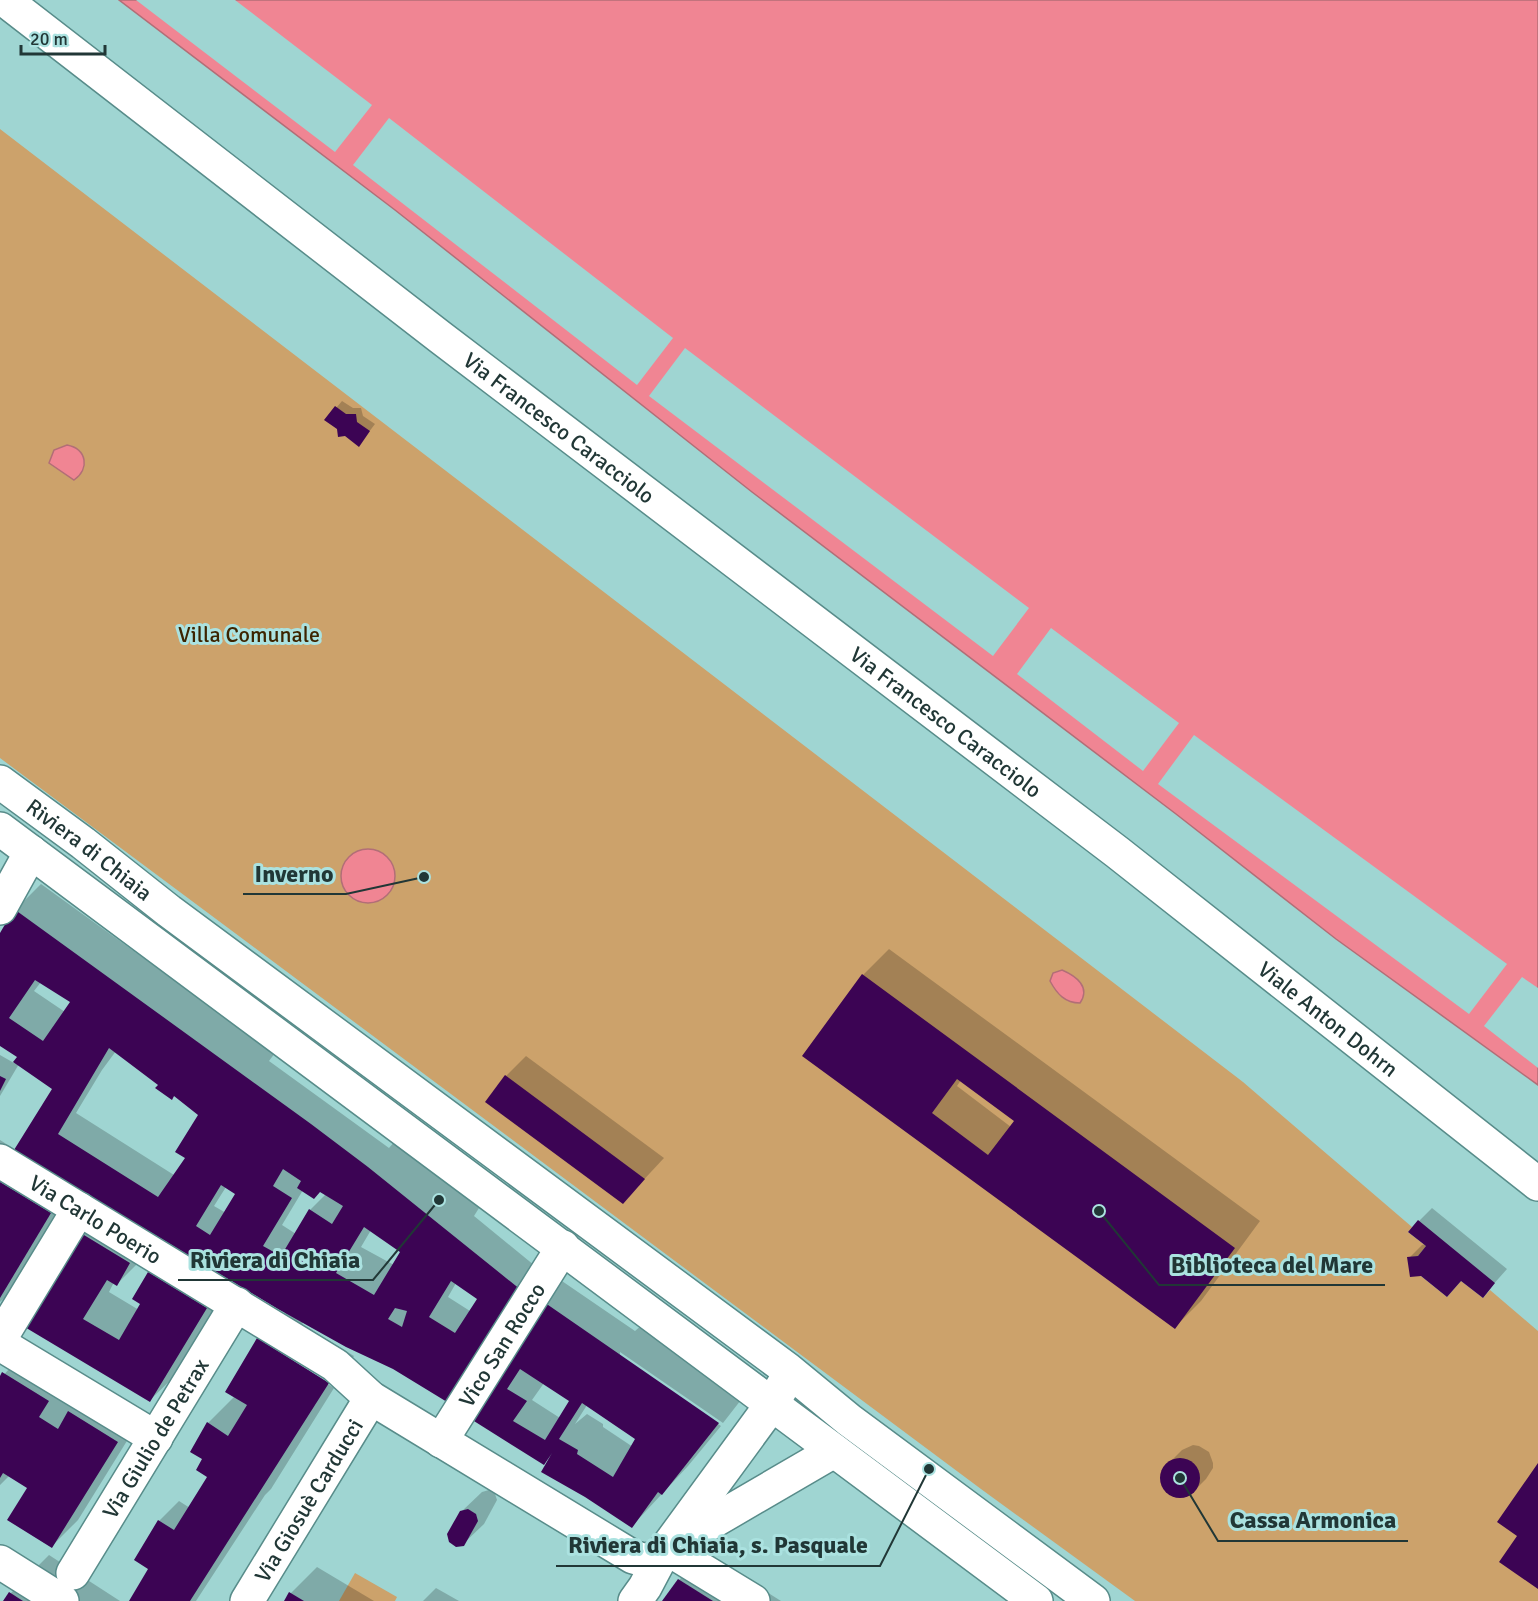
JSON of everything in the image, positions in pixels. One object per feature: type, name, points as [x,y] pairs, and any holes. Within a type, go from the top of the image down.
[{"type":"street","name":"Via Francesco Caracciolo","points":[[5,0],[440,337],[1117,852]]},
{"type":"street","name":"Riviera di Chiaia","points":[[0,782],[188,925],[787,1369],[849,1420],[1093,1601]]},
{"type":"street","name":"Riviera di Chiaia","points":[[0,829],[1036,1601]]},
{"type":"street","points":[[0,908],[31,852]]},
{"type":"street","name":"Viale Anton Dohrn","points":[[1117,852],[1536,1182]]},
{"type":"street","name":"Via Carlo Poerio","points":[[0,1161],[335,1365],[371,1398],[633,1557],[647,1561],[834,1451]]},
{"type":"street","points":[[79,1209],[0,1341],[156,1438]]},
{"type":"street","name":"Vico San Rocco","points":[[441,1441],[563,1247]]},
{"type":"street","name":"Via Giulio de Petrax","points":[[67,1587],[237,1304]]},
{"type":"street","points":[[635,1601],[665,1551],[772,1404],[785,1383],[787,1369]]},
{"type":"street","name":"Via Giosuè Carducci","points":[[247,1601],[371,1398]]},
{"type":"street","points":[[665,1551],[753,1601]]},
{"type":"street","points":[[0,1562],[67,1587]]},
{"type":"green space","name":"Villa Comunale","points":[[0,129],[1243,1082],[1412,1227],[1408,1232],[1426,1246],[1418,1256],[1408,1258],[1421,1276],[1447,1297],[1461,1281],[1483,1298],[1490,1290],[1538,1331],[1538,1601],[1135,1601],[981,1489],[0,758]]},
{"type":"green space","points":[[355,1573],[397,1597],[395,1601],[339,1601]]},
{"type":"shaded area","points":[[119,0],[1538,0],[1538,1085],[1336,939],[1176,814],[752,492],[395,210]]},
{"type":"shaded area","points":[[67,445],[79,451],[84,460],[79,476],[74,480],[49,463],[54,450]]},
{"type":"shaded area","points":[[363,849],[373,849],[383,853],[391,861],[395,876],[391,891],[383,899],[373,903],[363,903],[353,899],[345,891],[341,881],[341,871],[345,861],[353,853]]},
{"type":"shaded area","points":[[1062,970],[1077,979],[1083,987],[1084,992],[1080,1003],[1062,997],[1050,981],[1053,973]]},
{"type":"pier","points":[[136,0],[235,0],[372,105],[335,152]]},
{"type":"pier","points":[[389,118],[673,338],[637,385],[353,165]]},
{"type":"pier","points":[[685,348],[1029,608],[993,656],[649,396]]},
{"type":"pier","points":[[1051,628],[1179,723],[1143,771],[1017,674]]},
{"type":"pier","points":[[1194,735],[1507,964],[1469,1014],[1158,784]]},
{"type":"pier","points":[[1522,977],[1538,988],[1538,1068],[1484,1026]]},
{"type":"building","points":[[335,406],[346,414],[356,414],[357,422],[370,431],[359,447],[345,436],[338,437],[337,429],[324,420]]},
{"type":"building","points":[[14,909],[311,1124],[521,1290],[452,1405],[393,1369],[346,1347],[278,1309],[14,1150],[52,1089],[13,1062],[17,1057],[0,1046],[0,933]],"holes":[[[35,980],[70,1002],[43,1041],[9,1018]],[[109,1048],[158,1085],[155,1088],[172,1100],[174,1096],[198,1115],[175,1152],[185,1158],[158,1197],[58,1134]],[[283,1169],[301,1181],[297,1188],[314,1199],[320,1192],[343,1206],[332,1224],[309,1209],[281,1256],[263,1246],[292,1198],[273,1186]],[[221,1185],[235,1194],[210,1235],[196,1226]],[[364,1227],[400,1252],[374,1295],[336,1273]],[[451,1281],[477,1299],[455,1333],[429,1317]],[[395,1308],[407,1311],[402,1327],[388,1319]]]},
{"type":"building","points":[[862,974],[1235,1248],[1175,1329],[802,1056]],"holes":[[[957,1079],[1014,1121],[988,1155],[932,1113]]]},
{"type":"building","points":[[505,1075],[645,1179],[623,1204],[485,1102]]},
{"type":"building","points":[[0,1076],[6,1079],[0,1091]]},
{"type":"building","points":[[0,1182],[51,1213],[0,1298]]},
{"type":"building","points":[[1418,1220],[1495,1283],[1483,1298],[1461,1281],[1447,1297],[1421,1276],[1410,1277],[1407,1257],[1418,1256],[1426,1246],[1408,1232]]},
{"type":"building","points":[[79,1232],[130,1263],[117,1286],[107,1280],[83,1319],[119,1340],[140,1304],[132,1299],[148,1272],[207,1308],[150,1402],[23,1326]]},
{"type":"building","points":[[538,1298],[719,1423],[662,1495],[658,1492],[632,1528],[541,1472],[552,1453],[544,1465],[466,1416]],"holes":[[[520,1369],[569,1401],[545,1440],[513,1421],[527,1401],[507,1389]],[[582,1403],[635,1439],[613,1477],[577,1454],[578,1450],[559,1439]]]},
{"type":"building","points":[[257,1338],[329,1383],[190,1601],[129,1601],[148,1569],[134,1560],[158,1520],[174,1530],[207,1477],[196,1470],[202,1459],[190,1452],[207,1422],[228,1436],[247,1405],[225,1392]]},
{"type":"building","points":[[2,1372],[49,1401],[39,1417],[58,1429],[68,1411],[118,1442],[52,1548],[7,1520],[27,1488],[3,1473],[0,1478],[0,1376]]},
{"type":"building","points":[[1180,1458],[1188,1459],[1194,1464],[1199,1470],[1199,1486],[1194,1492],[1188,1497],[1180,1498],[1172,1497],[1166,1492],[1161,1486],[1160,1478],[1161,1470],[1166,1464],[1172,1459]]},
{"type":"building","points":[[1538,1463],[1538,1589],[1499,1562],[1517,1536],[1497,1522]]},
{"type":"building","points":[[468,1509],[476,1514],[478,1521],[464,1546],[456,1547],[449,1542],[447,1534],[460,1511]]},
{"type":"building","points":[[678,1579],[713,1601],[662,1601]]},
{"type":"building","points":[[9,1592],[23,1601],[3,1601]]},
{"type":"building","points":[[289,1592],[304,1601],[284,1601]]},
{"type":"place","name":"Inverno","points":[[424,877]]},
{"type":"place","name":"Riviera di Chiaia","points":[[439,1200]]},
{"type":"place","name":"Biblioteca del Mare","points":[[1099,1211]]},
{"type":"place","name":"Riviera di Chiaia, s. Pasquale","points":[[929,1469]]},
{"type":"place","name":"Cassa Armonica","points":[[1180,1478]]}]
